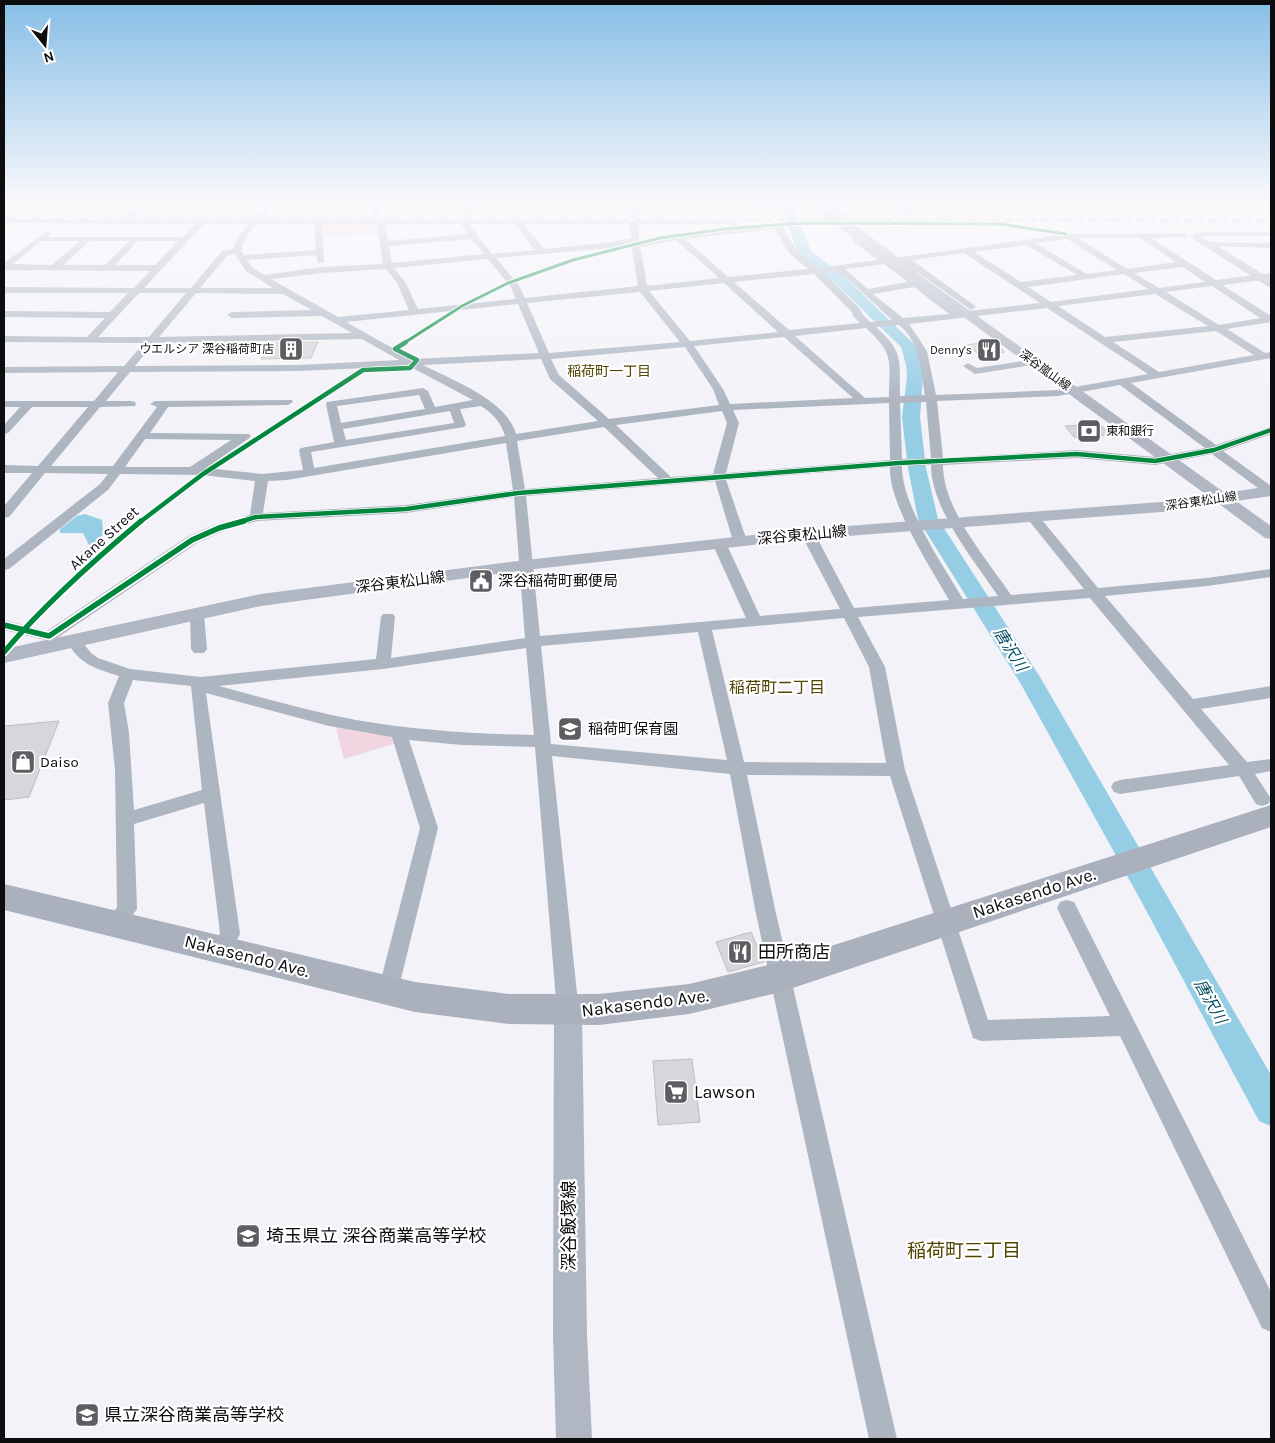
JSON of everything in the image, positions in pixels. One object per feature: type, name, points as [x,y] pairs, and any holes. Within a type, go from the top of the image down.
[{"type":"highway","name":"Nakasendo Ave.","points":[[4,897],[388,991],[474,1007],[568,1012],[679,1001],[781,977],[1152,855],[1267,808]]},
{"type":"main road","name":"深谷嵐山線","points":[[904,272],[966,312],[1271,534]]},
{"type":"main road","name":"深谷東松山線","points":[[4,656],[49,641],[74,642],[261,600],[526,565],[808,534],[1156,507],[1271,491]]},
{"type":"main road","name":"深谷飯塚線","points":[[568,1012],[570,1335],[574,1439]]},
{"type":"street","points":[[90,339],[154,272]]},
{"type":"street","points":[[6,509],[209,272]]},
{"type":"street","points":[[254,272],[413,364],[484,402],[502,418],[508,427],[523,524],[568,1012]]},
{"type":"street","points":[[262,278],[304,272]]},
{"type":"street","points":[[393,272],[401,282],[414,312]]},
{"type":"street","points":[[504,272],[511,280],[522,301],[554,377],[587,404],[604,423],[669,482]]},
{"type":"street","points":[[640,272],[643,289],[689,344],[718,389],[733,423],[719,476],[740,541]]},
{"type":"street","points":[[718,272],[864,402]]},
{"type":"street","points":[[337,320],[804,272]]},
{"type":"street","points":[[817,272],[857,311],[858,316],[887,342],[894,355],[898,463],[894,469],[899,489],[962,605]]},
{"type":"street","points":[[844,272],[912,332],[922,351],[930,399],[940,491],[954,522],[1006,602]]},
{"type":"street","points":[[901,272],[914,280]]},
{"type":"street","points":[[920,272],[966,312]]},
{"type":"street","points":[[1000,272],[1157,375]]},
{"type":"street","points":[[1079,272],[1085,276]]},
{"type":"street","points":[[1019,285],[1114,272]]},
{"type":"street","points":[[1127,272],[1216,328],[1267,356]]},
{"type":"street","points":[[1197,272],[1270,320]]},
{"type":"street","points":[[4,370],[126,371],[298,368],[413,364],[546,356],[689,344],[900,322],[966,312],[1050,305],[1268,279]]},
{"type":"street","points":[[866,292],[914,280]]},
{"type":"street","points":[[4,290],[192,291],[235,310],[324,313]]},
{"type":"street","points":[[8,307],[27,290]]},
{"type":"street","points":[[214,339],[235,310],[284,291]]},
{"type":"street","points":[[8,307],[114,315]]},
{"type":"street","points":[[1105,340],[1270,320]]},
{"type":"street","points":[[4,339],[151,340],[364,336]]},
{"type":"street","points":[[4,469],[193,471],[262,478],[309,472],[604,423],[726,407],[1034,395],[1074,391],[1267,356]]},
{"type":"street","points":[[968,366],[976,371],[1035,362]]},
{"type":"street","points":[[1123,382],[1271,491]]},
{"type":"street","points":[[341,445],[331,404],[423,391],[431,411]]},
{"type":"street","points":[[4,566],[104,487],[142,436],[159,404],[288,402]]},
{"type":"street","points":[[336,427],[484,402]]},
{"type":"street","points":[[4,404],[131,404]]},
{"type":"street","points":[[4,431],[29,404]]},
{"type":"street","points":[[309,472],[305,450],[460,425],[454,407]]},
{"type":"street","points":[[4,625],[49,641],[192,540],[219,528],[256,517],[406,509],[518,494],[669,482],[719,476],[898,463],[987,460],[1070,454],[1093,454],[1146,461],[1214,450],[1271,430]]},
{"type":"street","points":[[142,436],[245,436],[193,471]]},
{"type":"street","points":[[256,517],[262,478]]},
{"type":"street","points":[[1032,517],[1243,769],[1267,808]]},
{"type":"street","points":[[808,534],[877,667],[896,770],[981,1031],[1127,1026]]},
{"type":"street","points":[[719,543],[755,622]]},
{"type":"street","points":[[74,642],[86,657],[93,662],[129,674],[201,682],[383,664],[534,642],[704,628],[848,613],[1006,602],[1207,582],[1271,573]]},
{"type":"street","points":[[197,614],[199,649]]},
{"type":"street","points":[[383,664],[388,617]]},
{"type":"street","points":[[704,628],[737,768],[883,1439]]},
{"type":"street","points":[[115,924],[127,909],[123,752],[116,703],[124,680],[129,674]]},
{"type":"street","points":[[201,682],[211,689],[331,720],[398,731],[475,740],[543,745],[737,768],[896,770]]},
{"type":"street","points":[[201,682],[198,689],[230,934],[221,950]]},
{"type":"street","points":[[1189,705],[1271,692]]},
{"type":"street","points":[[388,991],[429,828],[398,731]]},
{"type":"street","points":[[1120,787],[1271,765]]},
{"type":"street","points":[[124,820],[212,794]]},
{"type":"street","points":[[1067,908],[1271,1319]]},
{"type":"shaded area","points":[[341,725],[391,732],[397,743],[344,759],[336,728]]},
{"type":"water","points":[[85,514],[102,520],[103,534],[100,541],[91,546],[83,533],[60,533],[60,529],[77,516]]},
{"type":"building","name":"Denny's","points":[[991,341],[1005,352],[981,356],[967,345]]},
{"type":"building","name":"ウエルシア 深谷稲荷町店","points":[[318,342],[311,358],[261,359],[270,343]]},
{"type":"building","name":"東和銀行","points":[[1100,424],[1111,435],[1074,437],[1065,426]]},
{"type":"building","name":"Daiso","points":[[59,721],[29,797],[4,800],[4,726]]},
{"type":"building","name":"田所商店","points":[[751,932],[764,962],[728,972],[716,942]]},
{"type":"building","name":"Lawson","points":[[692,1059],[700,1122],[658,1125],[653,1061]]},
{"type":"waterway","name":"唐沢川","points":[[830,272],[908,346],[914,365],[915,377],[911,417],[917,468],[928,519],[1032,683],[1150,890],[1271,1109]]},
{"type":"cycle path","points":[[395,349],[462,306],[508,283],[538,272]]},
{"type":"cycle path","name":"Akane Street","points":[[4,652],[23,630],[105,551],[143,519],[203,474],[363,370],[410,368],[417,360],[395,349]]},
{"type":"cycle path","points":[[4,625],[49,636],[192,540],[219,528],[256,517],[406,509],[518,493],[899,463],[1077,454],[1155,461],[1214,450],[1271,430]]},
{"type":"place","name":"ウエルシア 深谷稲荷町店","points":[[291,349]]},
{"type":"place","name":"Denny's","points":[[989,350]]},
{"type":"place","name":"東和銀行","points":[[1089,431]]},
{"type":"place","name":"深谷稲荷町郵便局","points":[[481,581]]},
{"type":"place","name":"稲荷町保育園","points":[[570,729]]},
{"type":"place","name":"Daiso","points":[[23,762]]},
{"type":"place","name":"田所商店","points":[[740,952]]},
{"type":"place","name":"Lawson","points":[[676,1092]]},
{"type":"place","name":"埼玉県立 深谷商業高等学校","points":[[248,1236]]},
{"type":"place","name":"県立深谷商業高等学校","points":[[87,1415]]},
{"type":"district","name":"稲荷町一丁目","points":[[609,371]]},
{"type":"district","name":"稲荷町二丁目","points":[[777,687]]},
{"type":"district","name":"稲荷町三丁目","points":[[964,1250]]}]
